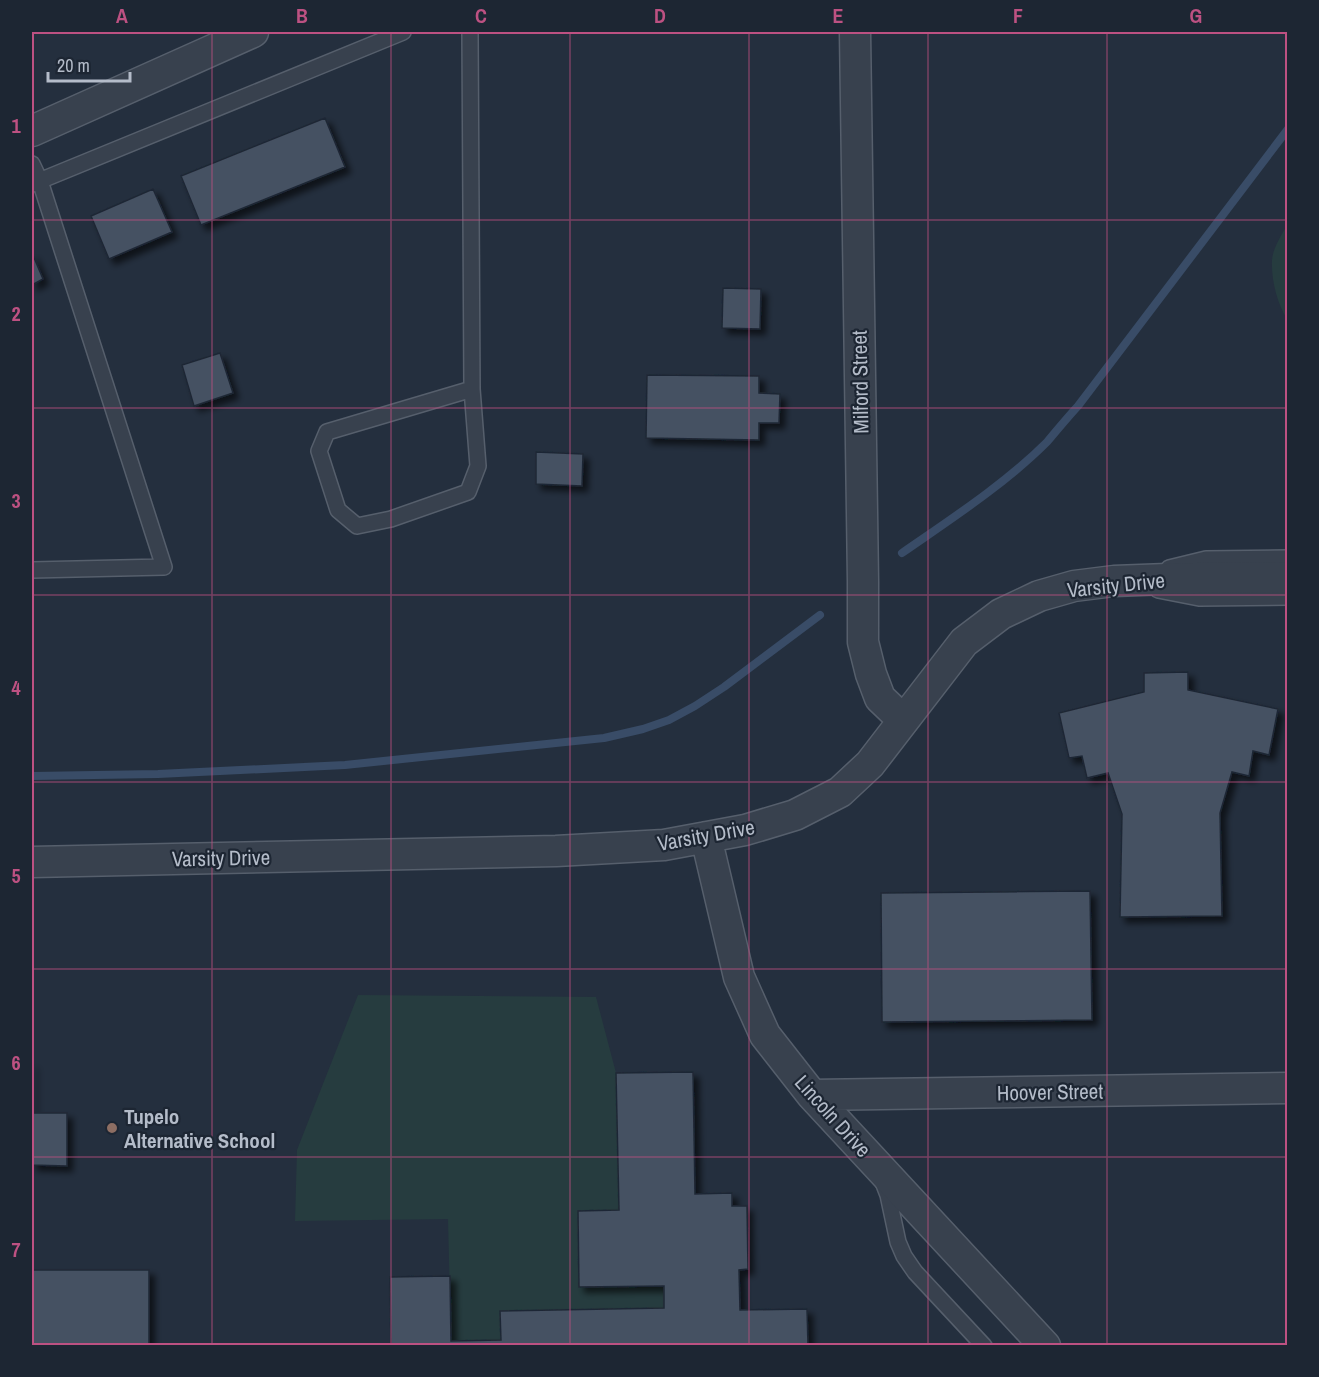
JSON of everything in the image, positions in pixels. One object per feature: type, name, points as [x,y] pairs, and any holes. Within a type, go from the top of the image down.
[{"type":"street","points":[[32,131],[253,32]]},
{"type":"street","name":"Milford Street","points":[[855,32],[863,642],[879,698],[903,720]]},
{"type":"street","name":"Varsity Drive","points":[[32,862],[556,851],[664,845],[746,830],[795,816],[840,792],[870,764],[964,642],[1001,614],[1039,596],[1074,586],[1114,581],[1287,577]]},
{"type":"street","name":"Lincoln Drive","points":[[705,837],[739,977],[765,1035],[812,1095],[1045,1346]]},
{"type":"street","name":"Hoover Street","points":[[812,1095],[1287,1088]]},
{"type":"lane","points":[[36,182],[402,32]]},
{"type":"lane","points":[[470,32],[472,389],[478,466],[468,492],[391,519],[357,526],[338,510],[319,451],[327,432],[472,389]]},
{"type":"lane","points":[[32,164],[36,182],[164,567],[32,570]]},
{"type":"lane","points":[[1114,581],[1206,559],[1287,558]]},
{"type":"lane","points":[[1114,581],[1199,598],[1287,597]]},
{"type":"lane","points":[[878,1165],[888,1195],[898,1242],[904,1256],[915,1272],[984,1346]]},
{"type":"green space","points":[[1287,225],[1287,319],[1274,283],[1272,260]]},
{"type":"green space","points":[[358,995],[596,997],[616,1073],[619,1210],[578,1211],[579,1287],[664,1286],[664,1308],[501,1340],[451,1341],[448,1219],[295,1221],[297,1150]]},
{"type":"building","points":[[325,118],[345,167],[201,225],[181,176]]},
{"type":"building","points":[[153,189],[172,232],[109,259],[91,216]]},
{"type":"building","points":[[32,253],[43,279],[32,285]]},
{"type":"building","points":[[723,288],[761,289],[760,329],[722,328]]},
{"type":"building","points":[[220,353],[233,393],[194,406],[182,365]]},
{"type":"building","points":[[647,375],[759,376],[759,393],[780,394],[779,423],[759,423],[759,440],[646,438]]},
{"type":"building","points":[[536,452],[583,454],[582,486],[536,484]]},
{"type":"building","points":[[1188,672],[1188,690],[1278,709],[1269,755],[1253,751],[1249,776],[1232,772],[1220,813],[1222,916],[1120,917],[1122,814],[1108,773],[1087,778],[1082,756],[1069,758],[1059,713],[1144,692],[1144,673]]},
{"type":"building","points":[[1090,891],[1092,1020],[882,1022],[881,893]]},
{"type":"building","points":[[693,1072],[695,1194],[732,1193],[732,1206],[747,1206],[748,1269],[739,1270],[740,1310],[807,1309],[808,1346],[391,1346],[390,1277],[450,1276],[451,1341],[501,1340],[500,1311],[664,1308],[664,1286],[579,1287],[578,1211],[619,1210],[616,1073]]},
{"type":"building","name":"Tupelo Alternative School","points":[[32,1113],[67,1113],[67,1166],[32,1165]]},
{"type":"building","points":[[32,1270],[149,1270],[149,1346],[32,1346]]},
{"type":"waterway","points":[[902,553],[996,487],[1047,442],[1078,406],[1288,129]]},
{"type":"waterway","points":[[32,776],[158,774],[345,765],[604,738],[669,720],[695,706],[820,615]]},
{"type":"place","name":"Tupelo Alternative School","points":[[112,1128]]}]
